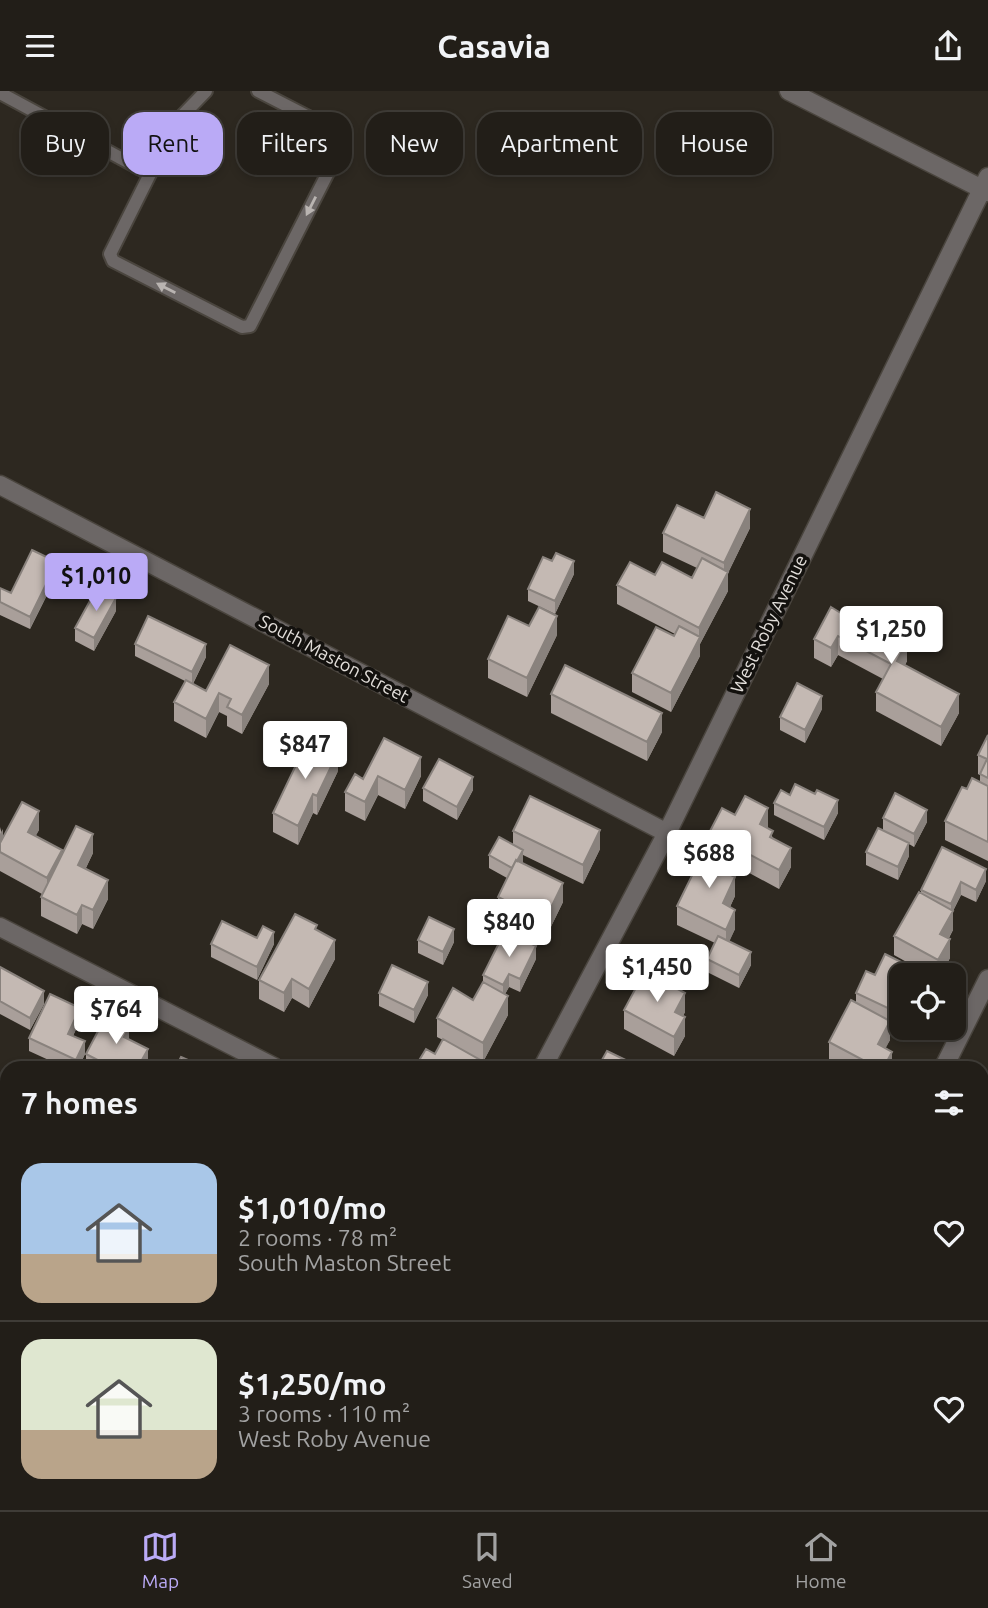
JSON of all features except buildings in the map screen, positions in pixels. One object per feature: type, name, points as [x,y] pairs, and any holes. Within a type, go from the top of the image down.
[{"type":"street","points":[[789,91],[986,186]]},
{"type":"street","name":"West Roby Avenue","points":[[546,1061],[667,833],[986,186]]},
{"type":"street","name":"South Maston Street","points":[[0,485],[667,833]]},
{"type":"street","points":[[0,927],[262,1061]]},
{"type":"street","points":[[947,1061],[988,979]]},
{"type":"lane","points":[[186,112],[206,91]]},
{"type":"lane","points":[[150,175],[110,254],[113,261],[242,327],[250,326],[342,145],[334,130],[258,91]]},
{"type":"lane","points":[[0,93],[123,159]]}]
